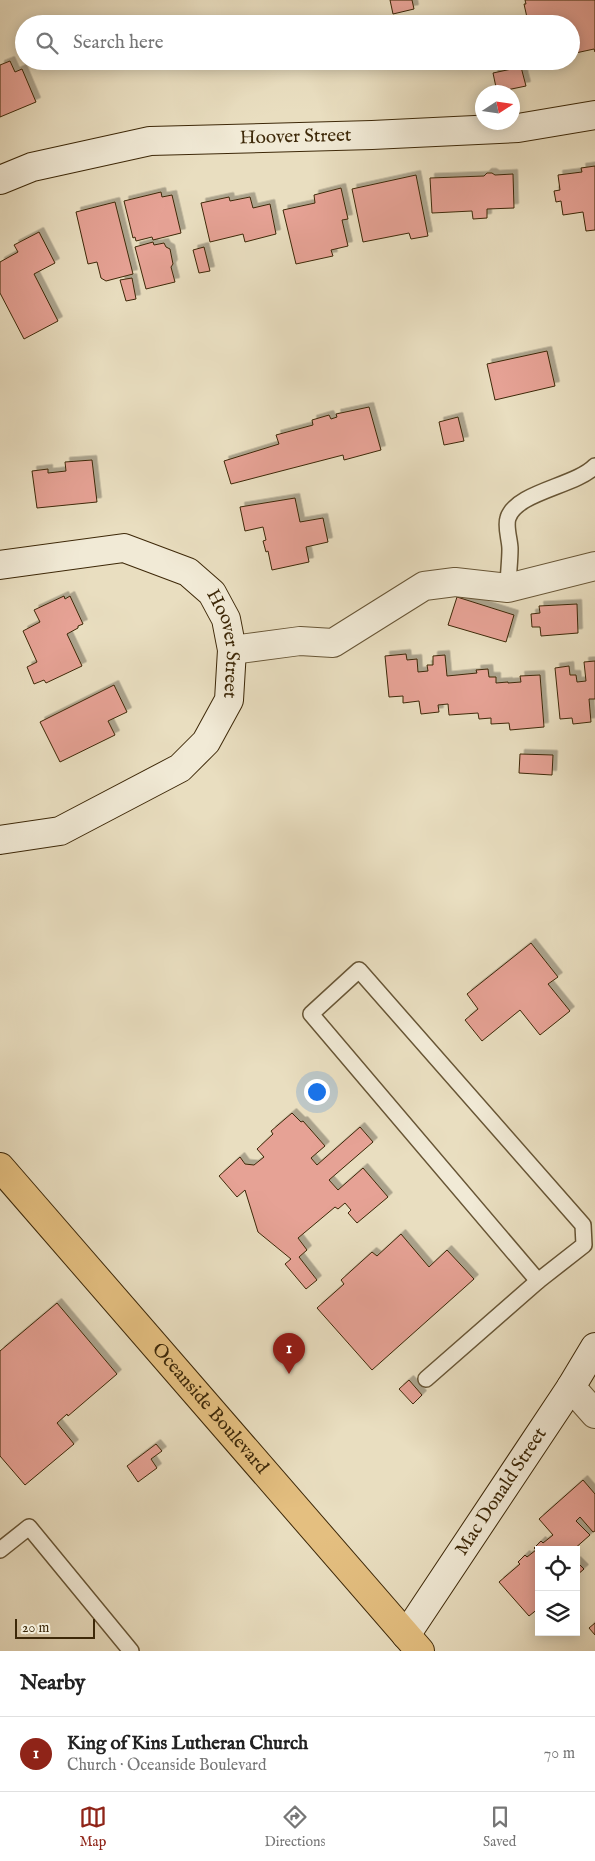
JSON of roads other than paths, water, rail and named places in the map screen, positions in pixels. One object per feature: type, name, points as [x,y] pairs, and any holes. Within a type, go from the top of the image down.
[{"type":"main road","name":"Oceanside Boulevard","points":[[0,1167],[413,1643]]},
{"type":"street","name":"Hoover Street","points":[[0,180],[32,167],[150,141],[372,135],[518,128],[595,116]]},
{"type":"street","name":"Hoover Street","points":[[0,565],[124,548],[188,572],[212,593],[226,619],[232,650],[230,700],[206,742],[180,768],[60,831],[0,840]]},
{"type":"street","points":[[232,650],[300,641],[333,643],[424,586],[455,582],[508,588],[595,566]]},
{"type":"street","name":"Mac Donald Street","points":[[413,1643],[595,1347]]},
{"type":"street","points":[[571,1387],[595,1414]]},
{"type":"lane","points":[[508,588],[510,549],[507,519],[515,506],[548,489],[588,474],[595,466]]},
{"type":"lane","points":[[426,1379],[538,1281],[589,1250],[583,1225],[360,970],[311,1014],[538,1281]]},
{"type":"lane","points":[[0,1550],[29,1527],[130,1651]]},
{"type":"place","name":"King of Kins Lutheran Church","points":[[289,1374]]}]
